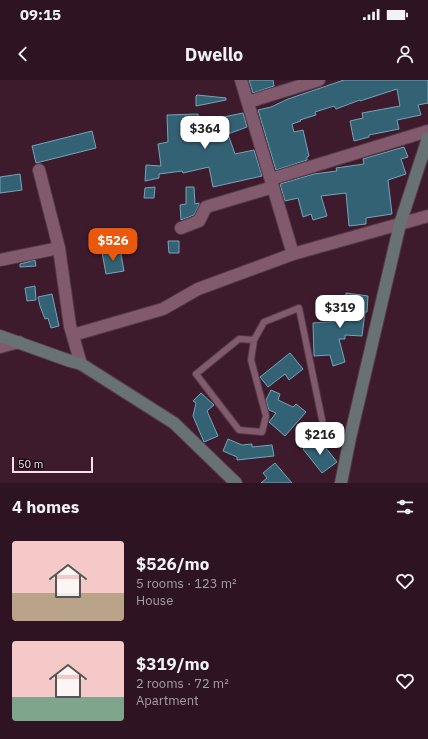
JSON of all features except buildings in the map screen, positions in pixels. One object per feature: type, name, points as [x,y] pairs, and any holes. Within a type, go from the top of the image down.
[{"type":"street","points":[[241,80],[293,254]]},
{"type":"street","points":[[248,102],[319,80]]},
{"type":"street","points":[[181,228],[199,221],[206,207],[272,183],[428,131]]},
{"type":"street","points":[[341,483],[350,438],[400,224],[428,138]]},
{"type":"street","points":[[39,170],[59,248],[70,326],[81,364]]},
{"type":"street","points":[[72,335],[163,309],[198,289],[293,254],[428,216]]},
{"type":"street","points":[[0,260],[59,248]]},
{"type":"street","points":[[0,336],[81,364],[174,423],[236,483]]},
{"type":"street","points":[[0,347],[18,342]]},
{"type":"lane","points":[[254,340],[239,339],[196,374],[239,430],[262,432],[266,416],[251,360],[254,340],[264,322],[299,308],[325,434],[350,438]]}]
